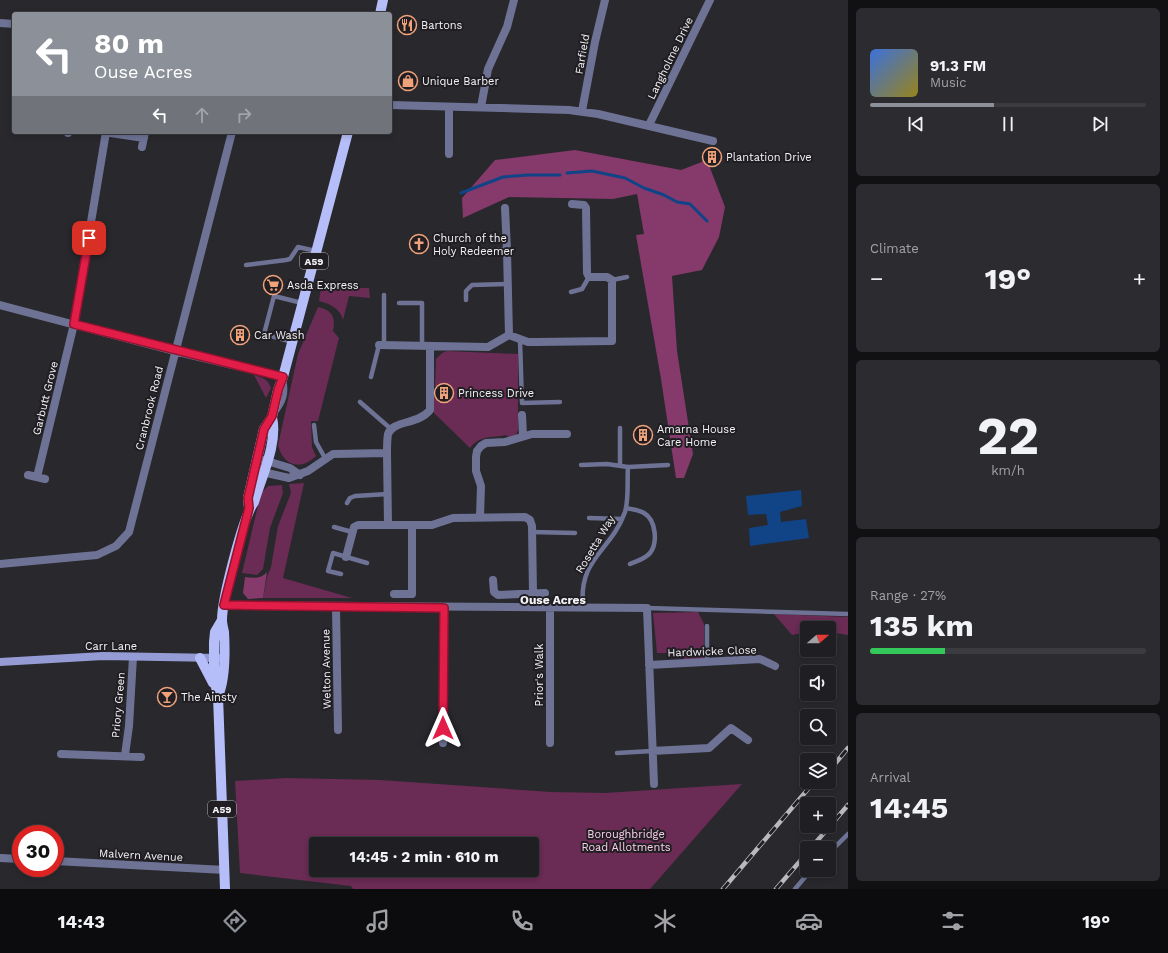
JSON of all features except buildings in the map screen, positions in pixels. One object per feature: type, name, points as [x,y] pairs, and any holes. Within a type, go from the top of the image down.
[{"type":"main road","points":[[380,12],[383,0]]},
{"type":"main road","name":"A59","points":[[225,889],[216,691],[218,658],[224,633],[222,620],[224,605],[249,508],[254,502],[262,459],[264,429],[272,416],[347,134]]},
{"type":"main road","points":[[200,658],[216,691]]},
{"type":"street","points":[[481,107],[488,69],[507,27],[514,0]]},
{"type":"street","name":"Farfield","points":[[582,111],[595,42],[605,0]]},
{"type":"street","name":"Langholme Drive","points":[[649,125],[710,0]]},
{"type":"street","points":[[0,23],[12,24]]},
{"type":"street","points":[[392,105],[582,111],[649,125],[713,141]]},
{"type":"street","points":[[449,107],[449,154]]},
{"type":"street","name":"Garbutt Grove","points":[[37,477],[74,324],[105,134]]},
{"type":"street","points":[[131,134],[144,135],[142,147]]},
{"type":"street","name":"Cranbrook Road","points":[[0,564],[97,555],[116,546],[124,539],[132,523],[174,351],[231,134]]},
{"type":"street","points":[[509,335],[520,340],[537,342],[612,341],[612,280],[607,277],[589,276],[587,273],[586,208],[584,204],[572,204]]},
{"type":"street","points":[[505,208],[509,335]]},
{"type":"street","points":[[484,252],[507,251]]},
{"type":"street","points":[[0,305],[174,351],[283,377]]},
{"type":"street","points":[[382,346],[488,347],[509,335]]},
{"type":"street","points":[[388,524],[388,435],[391,429],[397,425],[417,420],[425,416],[430,410],[426,347]]},
{"type":"street","points":[[522,415],[523,436]]},
{"type":"street","points":[[480,517],[481,486],[476,471],[477,451],[481,446],[486,443],[504,442],[523,436],[567,434]]},
{"type":"street","points":[[259,471],[289,478],[308,471],[325,458],[340,453],[387,453]]},
{"type":"street","points":[[262,459],[290,468],[300,474]]},
{"type":"street","points":[[28,475],[45,479]]},
{"type":"street","points":[[346,557],[352,532],[354,527],[358,525],[438,524],[453,518],[525,517],[530,520],[532,532],[533,594]]},
{"type":"street","points":[[394,594],[412,594],[412,525]]},
{"type":"street","points":[[493,580],[494,592],[498,595],[545,593]]},
{"type":"street","points":[[224,605],[444,608],[647,608],[654,784]]},
{"type":"street","name":"Welton Avenue","points":[[336,607],[338,730]]},
{"type":"street","name":"Prior's Walk","points":[[550,607],[550,743]]},
{"type":"street","points":[[443,743],[444,608]]},
{"type":"street","name":"Carr Lane","points":[[0,662],[77,657],[133,656],[218,658]]},
{"type":"street","name":"Priory Green","points":[[125,755],[129,726],[133,656]]},
{"type":"street","name":"Hardwicke Close","points":[[649,665],[760,659],[775,666]]},
{"type":"street","points":[[652,750],[709,748],[731,728],[748,740]]},
{"type":"street","name":"Priory Green","points":[[61,754],[141,756]]},
{"type":"street","points":[[0,858],[12,859]]},
{"type":"street","name":"Malvern Avenue","points":[[64,861],[225,870]]},
{"type":"lane","points":[[246,265],[290,259],[298,247],[316,250]]},
{"type":"lane","points":[[571,292],[582,289],[589,276]]},
{"type":"lane","points":[[612,280],[627,277]]},
{"type":"lane","points":[[466,300],[466,290],[472,285],[507,284]]},
{"type":"lane","points":[[371,377],[382,346],[384,295]]},
{"type":"lane","points":[[292,342],[264,334],[274,296],[302,303]]},
{"type":"lane","points":[[399,303],[422,303],[426,347]]},
{"type":"lane","points":[[520,340],[522,403],[560,402]]},
{"type":"lane","points":[[360,402],[391,429]]},
{"type":"lane","points":[[314,425],[316,442],[325,458]]},
{"type":"lane","points":[[620,428],[620,465]]},
{"type":"lane","points":[[582,465],[620,465],[628,467],[668,465]]},
{"type":"lane","name":"Rosetta Way","points":[[583,608],[583,581],[587,572],[622,519],[626,508],[628,467]]},
{"type":"lane","points":[[347,503],[350,498],[355,496],[388,494]]},
{"type":"lane","points":[[626,508],[643,512],[652,522],[654,529],[653,548],[648,555],[630,564]]},
{"type":"lane","points":[[589,518],[622,519]]},
{"type":"lane","points":[[334,527],[352,532]]},
{"type":"lane","points":[[532,532],[575,533]]},
{"type":"lane","points":[[341,574],[328,571],[333,553],[367,563]]},
{"type":"lane","points":[[647,608],[848,614]]},
{"type":"lane","points":[[707,626],[707,661]]},
{"type":"lane","points":[[617,753],[652,750]]},
{"type":"lane","points":[[836,846],[848,834]]},
{"type":"lane","points":[[795,889],[805,877]]},
{"type":"green space","points":[[321,288],[369,288],[370,298],[349,296],[343,320],[340,312],[334,307],[319,301]]},
{"type":"green space","points":[[318,307],[330,312],[334,322],[333,331],[339,338],[318,421],[311,421],[312,447],[316,456],[310,461],[299,465],[288,462],[280,452],[278,445],[298,354]]},
{"type":"green space","points":[[447,351],[518,354],[518,430],[516,435],[482,439],[470,448],[434,413],[434,398],[446,396],[446,390],[440,390],[435,386],[436,359],[442,353]]},
{"type":"green space","points":[[254,375],[265,379],[270,385],[271,388],[266,398]]},
{"type":"green space","points":[[304,483],[283,578],[352,598],[263,598],[267,577],[271,567],[278,526],[291,493],[289,484]]},
{"type":"green space","points":[[282,485],[283,493],[270,528],[263,569],[257,575],[242,573],[261,493],[268,486]]},
{"type":"green space","points":[[698,612],[704,624],[704,659],[684,660],[683,653],[657,653],[653,613]]},
{"type":"green space","points":[[774,614],[848,617],[848,635],[836,633],[836,621],[800,621],[800,633],[792,635]]},
{"type":"green space","name":"Boroughbridge Road Allotments","points":[[286,778],[380,780],[551,792],[605,793],[742,784],[650,889],[353,889],[351,886],[240,873],[235,781]]},
{"type":"shaded area","points":[[575,150],[681,170],[707,160],[725,207],[719,237],[702,270],[672,276],[677,351],[693,454],[684,478],[676,478],[661,379],[636,235],[644,234],[637,194],[613,199],[509,197],[463,218],[462,198],[495,160]]},
{"type":"shaded area","points":[[267,572],[263,598],[248,599],[243,593],[245,577],[260,577]]},
{"type":"water","points":[[801,490],[802,506],[780,512],[781,522],[806,519],[809,538],[750,546],[749,528],[768,525],[766,514],[748,515],[746,496]]},
{"type":"waterway","points":[[567,173],[592,171],[625,178],[677,202],[690,204],[707,221]]},
{"type":"waterway","points":[[461,193],[503,177],[560,175]]},
{"type":"railway","points":[[836,763],[848,748]]},
{"type":"railway","points":[[723,889],[808,789]]},
{"type":"railway","points":[[817,841],[848,805]]},
{"type":"railway","points":[[776,889],[800,861]]},
{"type":"place","name":"Bartons","points":[[407,25]]},
{"type":"place","name":"Unique Barber","points":[[408,81]]},
{"type":"place","name":"Plantation Drive","points":[[712,157]]},
{"type":"place","name":"Church of the Holy Redeemer","points":[[419,244]]},
{"type":"place","name":"Asda Express","points":[[273,285]]},
{"type":"place","name":"Car Wash","points":[[240,335]]},
{"type":"place","name":"Princess Drive","points":[[444,393]]},
{"type":"place","name":"Amarna House Care Home","points":[[643,435]]},
{"type":"place","name":"The Ainsty","points":[[167,697]]},
{"type":"district","name":"Ouse Acres","points":[[553,600]]},
{"type":"route","points":[[89,238],[74,324],[174,351],[283,377],[278,390],[272,416],[264,429],[248,498],[249,508],[224,605],[246,607],[444,608],[443,728]]}]
